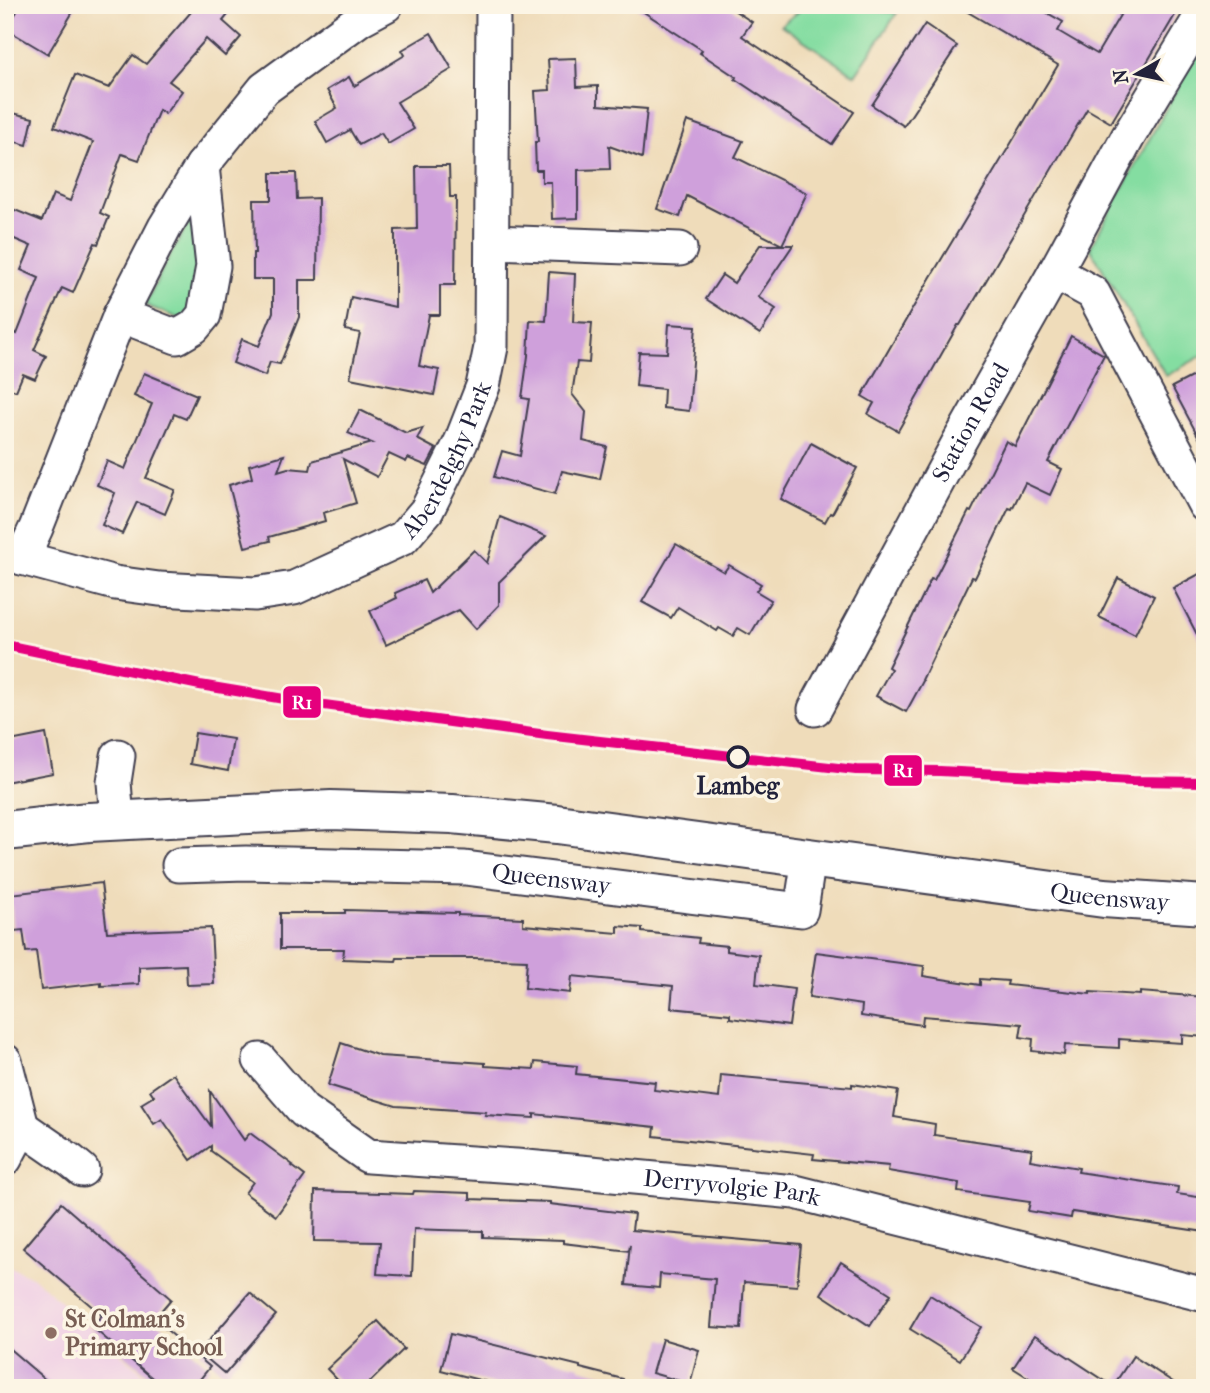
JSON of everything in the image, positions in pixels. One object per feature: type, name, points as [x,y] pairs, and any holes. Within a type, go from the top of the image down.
[{"type":"highway","name":"Queensway","points":[[5,831],[89,821],[331,810],[452,814],[557,824],[1104,898],[1205,905]]},
{"type":"street","points":[[14,554],[41,515],[120,315],[165,227],[202,166],[264,89],[360,19],[386,5]]},
{"type":"street","name":"Aberdelghy Park","points":[[14,554],[115,583],[159,589],[255,594],[294,588],[403,538],[428,510],[461,442],[482,386],[491,346],[493,5]]},
{"type":"street","name":"Station Road","points":[[815,709],[1128,137],[1205,10]]},
{"type":"street","points":[[120,315],[177,337],[194,327],[204,314],[214,266],[202,166]]},
{"type":"street","points":[[492,242],[680,249]]},
{"type":"street","points":[[1055,272],[1093,293],[1205,505]]},
{"type":"street","points":[[117,820],[114,782],[118,756]]},
{"type":"street","points":[[243,815],[246,863]]},
{"type":"street","name":"Queensway","points":[[179,865],[246,863],[465,868],[801,909],[809,858]]},
{"type":"street","points":[[5,1061],[11,1147],[71,1161],[82,1170]]},
{"type":"street","name":"Derryvolgie Park","points":[[278,1068],[304,1111],[368,1156],[516,1166],[795,1192],[1205,1295]]},
{"type":"shaded area","name":"St Colman's Primary School","points":[[5,1264],[35,1279],[160,1388],[5,1388]]},
{"type":"green space","points":[[803,5],[854,5],[864,9],[897,13],[855,75],[781,25]]},
{"type":"green space","points":[[1205,37],[1205,354],[1166,376],[1090,248]]},
{"type":"green space","points":[[197,209],[196,312],[183,320],[145,305]]},
{"type":"building","points":[[21,5],[77,5],[48,54],[6,29]]},
{"type":"building","points":[[197,5],[236,5],[223,21],[241,37],[225,56],[206,39],[169,81],[182,91],[165,114],[159,110],[139,160],[122,154],[100,213],[109,217],[98,244],[95,243],[73,293],[62,288],[34,350],[46,356],[35,379],[23,374],[16,391],[5,387],[5,328],[17,334],[39,278],[21,270],[31,246],[5,235],[5,206],[42,221],[53,194],[70,201],[93,142],[54,127],[75,75],[109,88],[133,55],[146,64]]},
{"type":"building","points":[[633,5],[726,5],[752,22],[742,36],[854,112],[832,144],[735,79],[736,77],[700,53],[702,50]]},
{"type":"building","points":[[956,5],[1033,5],[1063,22],[1058,31],[1097,54],[1126,5],[1181,5],[1111,123],[1087,109],[898,431],[868,414],[874,403],[862,396],[1058,65]]},
{"type":"building","points":[[925,24],[957,46],[904,126],[872,105]]},
{"type":"building","points":[[431,33],[452,69],[397,102],[414,129],[388,144],[381,133],[359,145],[350,130],[327,143],[315,121],[337,108],[327,90],[349,77],[354,86],[405,55],[402,50]]},
{"type":"building","points":[[576,58],[577,87],[598,86],[598,105],[647,109],[642,158],[609,146],[610,169],[578,170],[578,218],[552,219],[551,182],[542,182],[542,170],[536,170],[535,142],[538,142],[535,91],[550,90],[548,59]]},
{"type":"building","points":[[5,111],[33,118],[27,145],[5,139]]},
{"type":"building","points":[[687,121],[743,141],[735,157],[807,193],[782,245],[687,196],[680,217],[657,209]]},
{"type":"building","points":[[416,166],[449,166],[450,197],[456,197],[455,285],[440,285],[440,315],[429,315],[419,366],[439,370],[434,395],[350,378],[360,333],[345,330],[351,297],[395,307],[395,230],[417,229]]},
{"type":"building","points":[[271,173],[296,173],[297,199],[318,198],[317,280],[299,280],[299,317],[280,364],[270,362],[265,376],[233,363],[242,339],[259,346],[273,312],[273,279],[253,279],[254,200],[271,200]]},
{"type":"building","points":[[760,245],[793,245],[758,297],[776,309],[760,334],[706,299],[722,275],[734,283]]},
{"type":"building","points":[[549,272],[575,274],[573,322],[592,323],[589,363],[577,362],[572,394],[586,412],[583,441],[607,447],[600,479],[562,471],[555,494],[494,477],[502,451],[520,456],[529,399],[522,398],[530,320],[546,321]]},
{"type":"building","points":[[669,324],[696,326],[689,411],[663,408],[664,389],[636,386],[639,352],[667,353]]},
{"type":"building","points":[[1071,336],[1104,355],[1048,462],[1062,469],[1050,495],[1025,483],[1012,509],[1009,508],[975,578],[972,577],[906,712],[876,696],[891,669],[888,667],[931,579],[934,580],[969,511],[971,512],[1006,441],[1015,446]]},
{"type":"building","points":[[1205,370],[1205,449],[1172,387]]},
{"type":"building","points":[[144,373],[197,395],[186,419],[174,414],[146,478],[175,490],[165,514],[137,502],[122,534],[102,525],[115,493],[97,485],[107,461],[125,469],[152,404],[134,396]]},
{"type":"building","points":[[360,410],[406,433],[423,428],[417,439],[436,449],[427,466],[408,458],[406,462],[389,454],[377,477],[343,459],[356,503],[323,513],[325,521],[245,547],[229,485],[252,478],[249,465],[284,455],[278,471],[288,468],[310,470],[312,461],[372,443],[348,433]]},
{"type":"building","points":[[811,443],[857,468],[825,522],[781,499]]},
{"type":"building","points":[[500,517],[546,536],[499,582],[499,605],[476,629],[459,610],[386,645],[370,611],[397,598],[395,593],[424,580],[430,593],[474,550],[487,563]]},
{"type":"building","points":[[676,544],[724,572],[729,565],[761,584],[756,591],[771,600],[750,635],[738,628],[733,636],[719,628],[717,631],[678,607],[671,618],[642,602]]},
{"type":"building","points":[[1205,571],[1205,650],[1173,588]]},
{"type":"building","points":[[1118,578],[1154,596],[1135,635],[1099,617]]},
{"type":"building","points":[[195,733],[233,739],[228,771],[190,764]]},
{"type":"building","points":[[46,734],[53,773],[5,782],[5,742]]},
{"type":"building","points":[[101,883],[107,932],[211,928],[214,984],[187,985],[186,965],[139,967],[139,984],[101,986],[101,983],[41,990],[36,951],[26,952],[23,930],[14,931],[10,894]]},
{"type":"building","points":[[345,910],[523,918],[523,925],[618,933],[618,926],[642,928],[642,932],[699,938],[698,943],[727,946],[727,951],[759,955],[756,984],[794,989],[789,1026],[730,1018],[730,1014],[671,1008],[673,986],[572,976],[570,993],[525,988],[527,960],[343,959],[344,949],[280,949],[280,913],[345,913]]},
{"type":"building","points":[[816,952],[924,966],[923,976],[980,985],[980,979],[1008,981],[1007,985],[1090,994],[1140,995],[1140,992],[1205,997],[1205,1037],[1182,1035],[1182,1043],[1119,1039],[1119,1048],[1065,1045],[1064,1055],[1032,1051],[1033,1039],[1020,1037],[1022,1024],[923,1016],[922,1025],[861,1016],[862,1005],[809,997]]},
{"type":"building","points":[[341,1043],[380,1056],[534,1069],[535,1062],[577,1066],[576,1074],[655,1082],[654,1090],[719,1098],[721,1075],[852,1087],[852,1084],[898,1091],[894,1117],[935,1124],[934,1135],[1032,1149],[1030,1160],[1079,1168],[1078,1172],[1178,1187],[1177,1194],[1205,1198],[1205,1232],[1072,1212],[1071,1218],[1028,1211],[1030,1202],[958,1192],[959,1183],[888,1171],[889,1166],[813,1159],[814,1154],[654,1136],[655,1127],[534,1114],[534,1118],[396,1106],[328,1085]]},
{"type":"building","points":[[173,1074],[211,1126],[210,1091],[244,1140],[250,1133],[305,1176],[276,1216],[245,1193],[253,1182],[211,1151],[211,1146],[191,1160],[162,1119],[154,1124],[141,1104],[154,1096],[150,1090]]},
{"type":"building","points":[[315,1191],[470,1193],[470,1199],[550,1202],[634,1214],[632,1230],[801,1245],[797,1286],[744,1282],[741,1329],[711,1327],[715,1279],[660,1274],[659,1288],[626,1285],[630,1244],[629,1251],[563,1243],[563,1240],[483,1237],[483,1231],[414,1229],[412,1276],[377,1274],[380,1242],[314,1241]]},
{"type":"building","points":[[61,1203],[171,1299],[154,1319],[210,1367],[193,1388],[164,1388],[92,1327],[102,1315],[23,1248]]},
{"type":"building","points":[[841,1262],[891,1294],[870,1326],[821,1294]]},
{"type":"building","points":[[250,1293],[276,1315],[225,1374],[199,1352]]},
{"type":"building","points":[[930,1295],[981,1327],[960,1360],[910,1329]]},
{"type":"building","points":[[378,1321],[404,1349],[364,1388],[345,1388],[327,1369]]},
{"type":"building","points":[[450,1334],[623,1379],[622,1388],[510,1388],[441,1370]]},
{"type":"building","points":[[1035,1335],[1113,1386],[1133,1356],[1182,1388],[1045,1388],[1013,1368]]},
{"type":"building","points":[[662,1339],[699,1350],[690,1384],[652,1373]]},
{"type":"building","points":[[5,1345],[55,1388],[5,1388]]},
{"type":"transit line","name":"R1","points":[[5,645],[200,685],[302,702],[547,735],[856,770],[1205,782]]},
{"type":"place","name":"Lambeg","points":[[738,757]]},
{"type":"place","name":"St Colman's Primary School","points":[[51,1333]]}]
